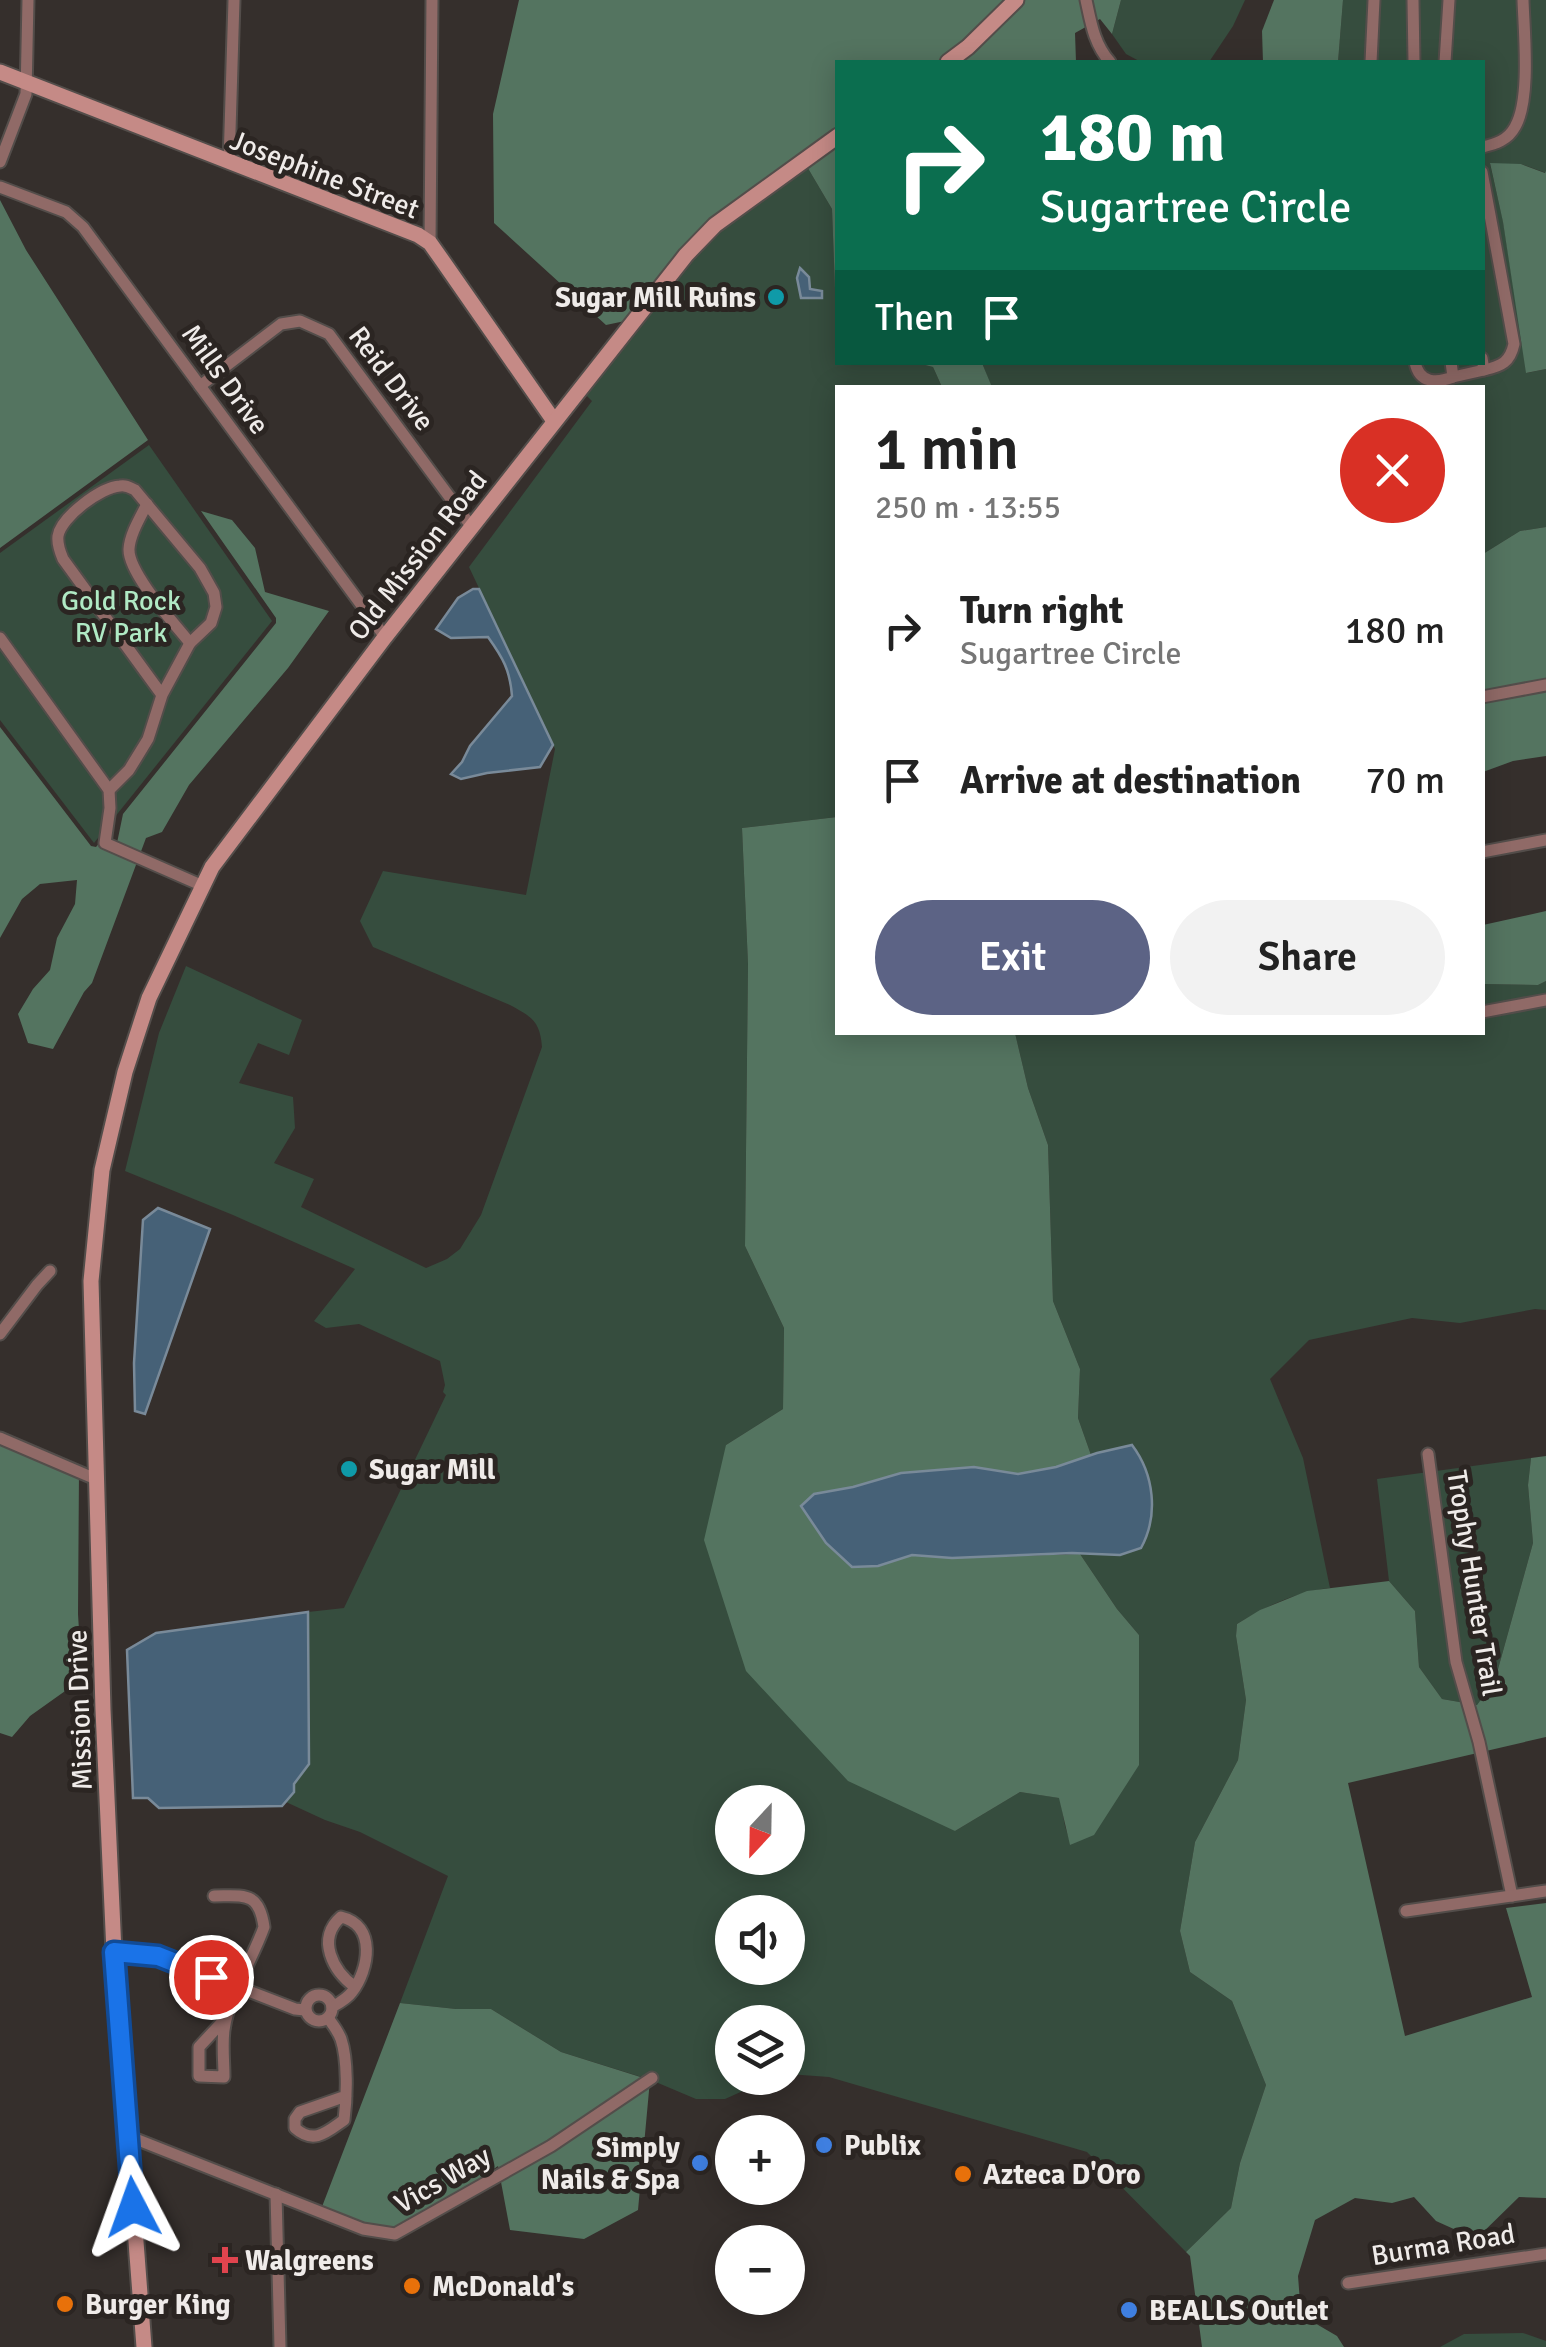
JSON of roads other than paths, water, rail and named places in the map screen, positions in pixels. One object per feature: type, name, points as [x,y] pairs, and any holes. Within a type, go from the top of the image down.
[{"type":"street","points":[[0,162],[26,94],[28,0]]},
{"type":"street","points":[[229,163],[234,0]]},
{"type":"street","points":[[430,243],[432,0]]},
{"type":"street","points":[[951,60],[1016,0]]},
{"type":"street","points":[[1086,0],[1094,37],[1108,60]]},
{"type":"street","points":[[1371,60],[1374,0]]},
{"type":"street","points":[[1414,0],[1414,60]]},
{"type":"street","points":[[1445,60],[1448,0]]},
{"type":"street","points":[[1485,146],[1504,141],[1514,130],[1522,110],[1524,0]]},
{"type":"street","name":"Josephine Street","points":[[0,72],[418,235],[430,243],[554,421]]},
{"type":"street","name":"Old Mission Road","points":[[125,1072],[149,998],[212,867],[384,636],[686,254],[716,225],[835,138]]},
{"type":"street","name":"Mills Drive","points":[[0,187],[66,212],[83,227],[384,636]]},
{"type":"street","points":[[1485,188],[1514,344],[1511,356],[1501,366],[1485,364]]},
{"type":"street","name":"Reid Drive","points":[[200,386],[281,324],[300,321],[329,334],[471,526]]},
{"type":"street","points":[[1416,365],[1425,379],[1439,382],[1481,365]]},
{"type":"street","points":[[1452,365],[1454,377]]},
{"type":"street","points":[[109,790],[129,770],[148,739],[162,696],[190,643],[211,623],[216,607],[214,593],[200,568],[135,490],[124,485],[105,490],[74,512],[62,524],[57,540],[63,560],[162,696]]},
{"type":"street","points":[[147,504],[129,548],[130,562],[190,643]]},
{"type":"street","points":[[0,638],[109,790],[105,844],[202,886]]},
{"type":"street","points":[[1485,696],[1546,684]]},
{"type":"street","points":[[1485,851],[1546,840]]},
{"type":"street","points":[[1485,1011],[1546,1000]]},
{"type":"street","name":"Mission Drive","points":[[125,1072],[102,1170],[91,1280],[114,1952],[144,2347]]},
{"type":"street","points":[[0,1334],[50,1272]]},
{"type":"street","points":[[0,1438],[98,1480]]},
{"type":"street","name":"Trophy Hunter Trail","points":[[1428,1454],[1456,1662],[1479,1742],[1512,1896]]},
{"type":"street","points":[[1406,1912],[1546,1891]]},
{"type":"street","points":[[214,1896],[248,1896],[255,1900],[263,1918],[262,1934],[226,2018],[224,2078],[199,2076],[199,2047],[226,2018]]},
{"type":"street","points":[[346,2096],[300,2112],[295,2118],[296,2128],[312,2138],[320,2137],[344,2120],[346,2096],[344,2049],[330,2013],[329,2000],[319,1995],[308,2000],[305,2010],[314,2021],[321,2021],[330,2013],[345,1999],[355,1987],[365,1962],[367,1944],[363,1933],[356,1924],[341,1917],[329,1932],[329,1951],[339,1974],[355,1987]]},
{"type":"street","points":[[114,1952],[158,1956],[305,2010]]},
{"type":"street","name":"Vics Way","points":[[128,2136],[364,2229],[395,2234],[550,2146],[652,2078]]},
{"type":"street","points":[[276,2194],[280,2347]]},
{"type":"street","name":"Burma Road","points":[[1348,2284],[1546,2254]]},
{"type":"water","points":[[800,268],[809,277],[810,289],[822,291],[822,298],[801,298],[797,278]]},
{"type":"water","points":[[479,589],[553,745],[540,767],[461,779],[451,774],[512,696],[505,665],[488,637],[451,638],[436,629],[458,598]]},
{"type":"water","points":[[158,1208],[210,1229],[145,1414],[135,1411],[134,1363],[143,1220]]},
{"type":"water","points":[[1132,1445],[1145,1469],[1152,1509],[1141,1548],[1120,1555],[912,1555],[878,1566],[852,1567],[826,1543],[801,1506],[814,1494],[901,1473],[974,1467],[1018,1474]]},
{"type":"water","points":[[308,1612],[309,1764],[282,1806],[159,1808],[148,1798],[133,1798],[127,1650],[156,1633]]},
{"type":"place","name":"Sugar Mill Ruins","points":[[776,297]]},
{"type":"place","name":"Sugar Mill","points":[[349,1469]]},
{"type":"place","name":"Publix","points":[[824,2145]]},
{"type":"place","name":"Simply Nails & Spa","points":[[700,2163]]},
{"type":"place","name":"Azteca D'Oro","points":[[963,2174]]},
{"type":"place","name":"Walgreens","points":[[225,2260]]},
{"type":"place","name":"McDonald's","points":[[412,2286]]},
{"type":"place","name":"Burger King","points":[[65,2304]]},
{"type":"place","name":"BEALLS Outlet","points":[[1129,2310]]},
{"type":"park label","name":"Gold Rock RV Park","points":[[121,616]]}]
